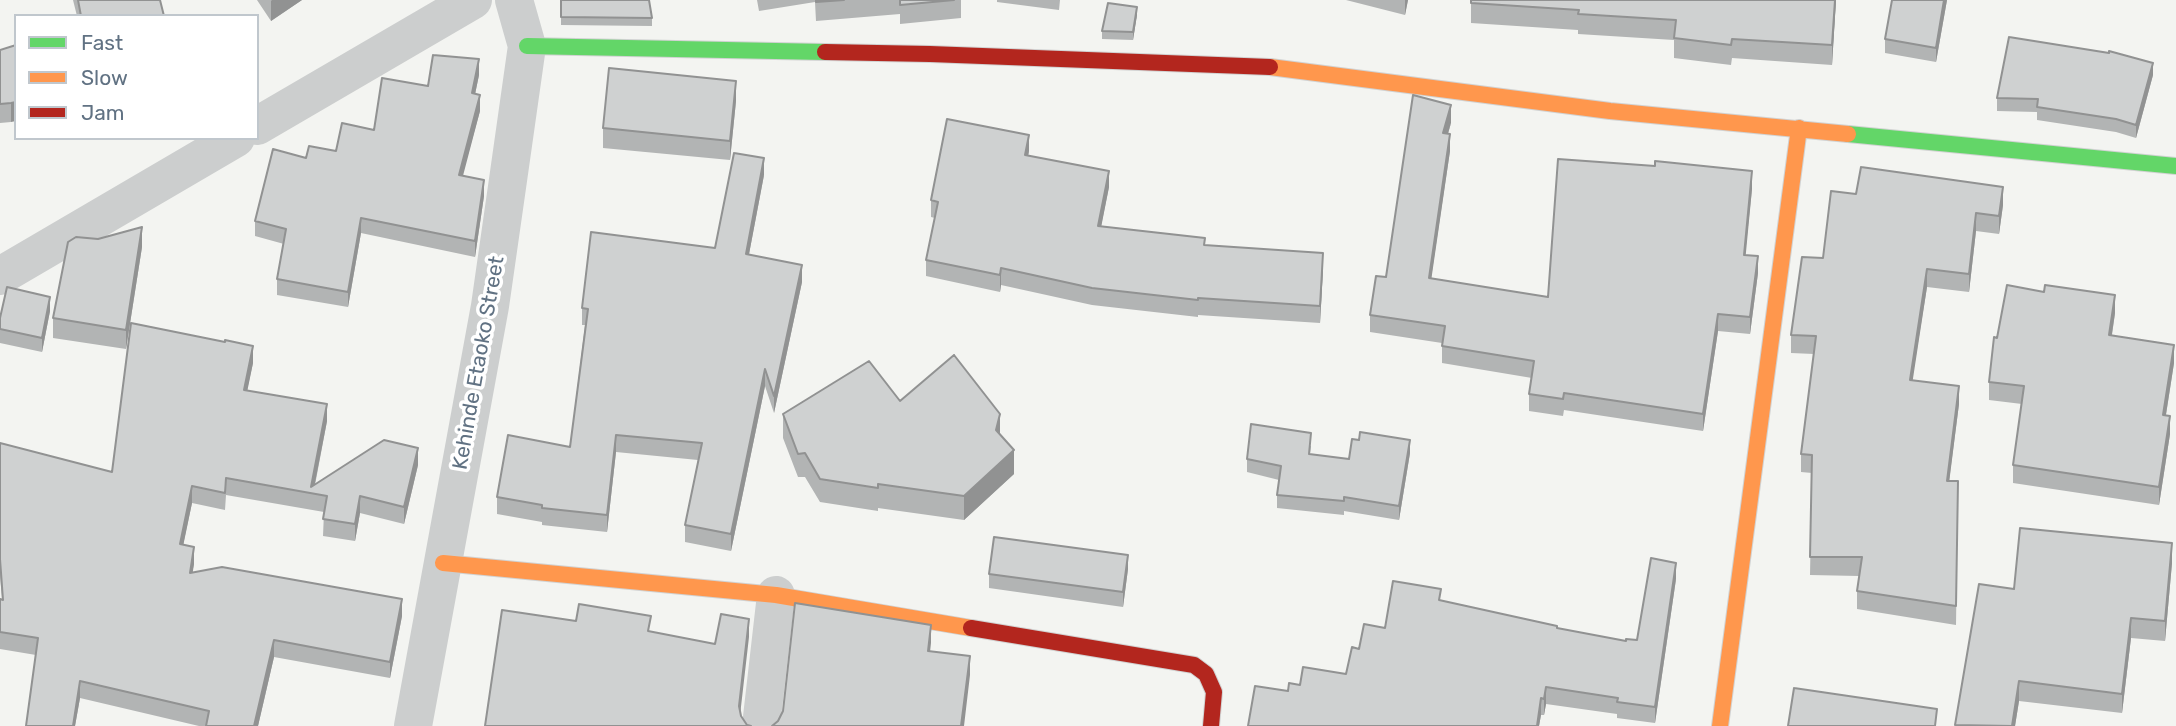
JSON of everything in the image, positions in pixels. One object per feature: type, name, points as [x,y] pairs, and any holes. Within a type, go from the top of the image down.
[{"type":"street","points":[[259,125],[473,0]]},
{"type":"street","name":"Kehinde Etaoko Street","points":[[413,726],[490,306],[527,46],[514,0]]},
{"type":"street","points":[[527,46],[930,54],[1268,67],[1610,111],[2176,166]]},
{"type":"street","points":[[1720,726],[1799,128]]},
{"type":"street","points":[[0,276],[233,140]]},
{"type":"street","points":[[443,563],[776,595],[1194,665],[1206,674],[1214,692],[1211,726]]},
{"type":"street","points":[[761,726],[776,595]]},
{"type":"building","points":[[78,0],[160,0],[164,14],[81,14]]},
{"type":"building","points":[[561,0],[649,0],[652,18],[561,17]]},
{"type":"building","points":[[900,0],[954,0],[900,5]]},
{"type":"building","points":[[1471,0],[1835,0],[1832,45],[1732,39],[1731,45],[1674,38],[1676,20],[1578,14],[1579,10],[1471,3]]},
{"type":"building","points":[[1892,0],[1944,0],[1936,48],[1885,39]]},
{"type":"building","points":[[1108,3],[1137,7],[1133,32],[1102,31]]},
{"type":"building","points":[[2009,37],[2109,51],[2153,63],[2136,125],[2116,119],[2037,107],[2038,99],[1997,98]]},
{"type":"building","points":[[14,46],[14,102],[0,104],[0,50]]},
{"type":"building","points":[[433,55],[479,59],[472,93],[480,95],[459,175],[484,180],[475,241],[361,218],[348,292],[277,279],[286,229],[255,221],[273,149],[306,158],[309,146],[336,151],[342,123],[374,130],[382,78],[428,86]]},
{"type":"building","points":[[609,68],[736,81],[730,141],[603,128]]},
{"type":"building","points":[[1413,95],[1451,105],[1443,133],[1450,134],[1429,278],[1548,297],[1558,159],[1655,166],[1655,161],[1752,171],[1744,255],[1758,256],[1750,317],[1718,314],[1703,414],[1564,393],[1563,399],[1529,394],[1534,361],[1442,346],[1445,326],[1370,315],[1376,276],[1386,277]]},
{"type":"building","points":[[947,119],[1029,135],[1025,155],[1109,171],[1098,226],[1205,238],[1204,245],[1323,253],[1320,306],[1198,300],[1092,288],[1001,268],[1000,275],[926,260],[938,202],[931,200]]},
{"type":"building","points":[[734,153],[764,158],[746,254],[802,265],[774,396],[765,369],[731,534],[685,525],[702,443],[616,435],[607,515],[542,508],[542,505],[497,497],[508,435],[570,447],[588,309],[582,308],[591,232],[715,248]]},
{"type":"building","points":[[1861,167],[2003,187],[1999,216],[1976,213],[1969,274],[1927,269],[1910,380],[1959,386],[1947,481],[1958,481],[1956,606],[1857,591],[1862,557],[1810,557],[1812,455],[1801,454],[1816,336],[1791,335],[1802,257],[1823,258],[1831,191],[1856,194]]},
{"type":"building","points":[[142,227],[126,330],[53,318],[68,242],[76,237],[98,239]]},
{"type":"building","points":[[2007,285],[2044,292],[2045,285],[2115,295],[2109,335],[2174,345],[2163,415],[2170,416],[2159,487],[2013,465],[2024,386],[1989,382],[1994,337],[1997,338]]},
{"type":"building","points":[[7,287],[50,297],[42,338],[0,329]]},
{"type":"building","points":[[131,323],[253,346],[244,390],[327,404],[311,487],[384,440],[418,448],[404,507],[360,496],[355,524],[323,519],[327,496],[226,478],[225,493],[192,486],[180,544],[194,547],[190,573],[222,567],[402,599],[390,662],[274,640],[254,726],[206,726],[209,711],[80,681],[73,726],[26,726],[38,638],[0,632],[0,599],[3,600],[0,559],[0,443],[112,472]]},
{"type":"building","points":[[954,355],[1000,414],[996,430],[1014,450],[964,496],[878,484],[878,488],[820,479],[805,453],[798,454],[783,414],[869,361],[900,401]]},
{"type":"building","points":[[1251,424],[1311,433],[1309,454],[1349,459],[1352,439],[1359,440],[1360,432],[1410,440],[1399,506],[1344,497],[1344,501],[1277,495],[1281,466],[1247,459]]},
{"type":"building","points":[[2020,528],[2172,543],[2165,621],[2131,618],[2122,694],[2019,681],[2012,726],[1955,725],[1979,584],[2014,589]]},
{"type":"building","points":[[994,537],[1128,555],[1123,592],[989,574]]},
{"type":"building","points":[[1651,558],[1676,563],[1655,707],[1617,702],[1618,698],[1546,687],[1544,699],[1541,698],[1537,726],[1248,726],[1255,686],[1288,691],[1289,683],[1300,685],[1303,667],[1346,674],[1352,647],[1359,649],[1364,624],[1385,628],[1393,581],[1441,589],[1439,600],[1626,641],[1637,640]]},
{"type":"building","points":[[795,603],[931,625],[928,651],[970,656],[961,726],[772,726],[783,711]]},
{"type":"building","points":[[579,604],[651,616],[648,631],[715,644],[721,614],[749,619],[739,706],[741,716],[747,725],[751,726],[485,726],[502,610],[576,621]]},
{"type":"building","points":[[1794,688],[1937,709],[1935,726],[1788,726]]},
{"type":"traffic: fast","points":[[527,46],[825,52]]},
{"type":"traffic: fast","points":[[1848,134],[2176,166]]},
{"type":"traffic: slow","points":[[1270,67],[1610,111],[1848,134]]},
{"type":"traffic: slow","points":[[1720,726],[1799,128]]},
{"type":"traffic: slow","points":[[443,563],[776,595],[971,628]]},
{"type":"traffic: jam","points":[[825,52],[1270,67]]},
{"type":"traffic: jam","points":[[971,628],[1194,665],[1206,674],[1214,692],[1211,726]]}]
